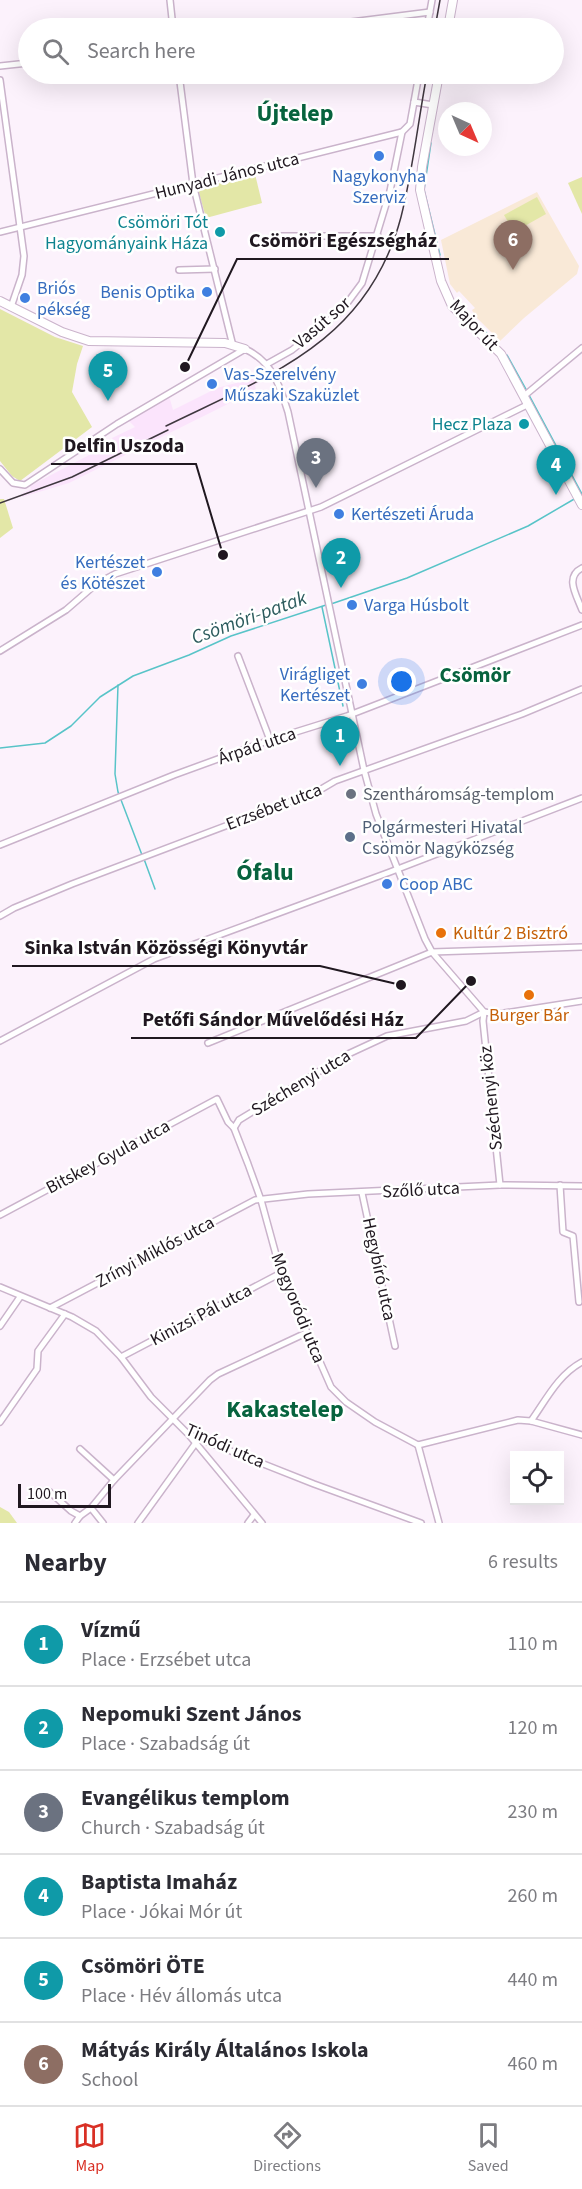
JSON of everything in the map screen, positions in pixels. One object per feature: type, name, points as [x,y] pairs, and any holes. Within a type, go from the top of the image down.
[{"type":"street","points":[[170,0],[172,18]]},
{"type":"street","points":[[429,18],[432,0]]},
{"type":"street","points":[[450,18],[453,0]]},
{"type":"street","points":[[383,18],[430,12]]},
{"type":"street","points":[[0,66],[18,64]]},
{"type":"street","points":[[0,80],[24,264],[11,307]]},
{"type":"street","points":[[180,84],[193,184],[234,346]]},
{"type":"street","points":[[402,132],[410,124],[417,84]]},
{"type":"street","name":"Major út","points":[[437,84],[420,190],[441,281],[452,306],[501,354],[527,394],[529,404],[579,499]]},
{"type":"street","points":[[414,102],[434,105]]},
{"type":"street","name":"Hunyadi János utca","points":[[0,232],[402,132]]},
{"type":"street","name":"Vasút sor","points":[[267,364],[292,350],[342,310],[355,295],[365,276],[378,236],[402,132]]},
{"type":"street","points":[[275,236],[378,236]]},
{"type":"street","points":[[179,270],[215,269]]},
{"type":"street","points":[[0,302],[62,332],[89,341],[234,346],[256,354],[276,377],[288,412],[364,770],[376,814],[396,869],[432,952],[484,1012]]},
{"type":"street","points":[[527,394],[582,348]]},
{"type":"street","points":[[0,469],[13,483],[28,484],[117,424],[245,349]]},
{"type":"street","points":[[0,651],[66,610],[96,584],[115,574],[310,511],[529,404]]},
{"type":"street","points":[[582,568],[573,576],[572,582],[582,610]]},
{"type":"street","name":"Árpád utca","points":[[0,845],[120,796],[270,740],[353,713],[582,625]]},
{"type":"street","points":[[238,656],[270,740]]},
{"type":"street","name":"Erzsébet utca","points":[[0,916],[72,884],[318,791],[335,781],[522,714],[582,689]]},
{"type":"street","points":[[0,1041],[154,959],[582,798]]},
{"type":"street","points":[[208,1043],[432,952],[582,947]]},
{"type":"street","name":"Széchenyi utca","points":[[234,1128],[239,1120],[294,1086],[368,1044],[387,1036],[473,1019],[484,1012],[498,1014],[582,1001]]},
{"type":"street","name":"Széchenyi köz","points":[[484,1012],[483,1021],[500,1185]]},
{"type":"street","name":"Mogyoródi utca","points":[[217,1099],[228,1122],[234,1128],[261,1200],[281,1273],[331,1387],[346,1402],[375,1422],[418,1445]]},
{"type":"street","name":"Bitskey Gyula utca","points":[[0,1215],[217,1099]]},
{"type":"street","name":"Szőlő utca","points":[[261,1200],[308,1194],[500,1185],[582,1186]]},
{"type":"street","points":[[560,1185],[563,1232],[573,1236],[579,1302]]},
{"type":"street","name":"Hegybíró utca","points":[[362,1193],[395,1346]]},
{"type":"street","name":"Zrínyi Miklós utca","points":[[50,1308],[222,1216],[255,1200],[261,1200]]},
{"type":"street","name":"Kinizsi Pál utca","points":[[121,1357],[281,1273]]},
{"type":"street","name":"Tinódi utca","points":[[0,1287],[65,1314],[96,1331],[121,1357],[151,1397],[188,1434],[421,1523]]},
{"type":"street","points":[[0,1326],[20,1297]]},
{"type":"street","points":[[0,1422],[37,1369],[38,1351],[65,1314]]},
{"type":"street","points":[[75,1523],[210,1380],[218,1374],[306,1333]]},
{"type":"street","points":[[531,1421],[559,1380],[582,1362]]},
{"type":"street","points":[[439,1523],[418,1445],[518,1420],[531,1421],[582,1435]]},
{"type":"street","points":[[188,1434],[262,1523]]},
{"type":"street","points":[[138,1523],[195,1444]]},
{"type":"street","points":[[80,1449],[114,1480]]},
{"type":"street","points":[[50,1491],[71,1511],[80,1516]]},
{"type":"street","points":[[91,1508],[103,1523]]},
{"type":"street","points":[[248,1523],[254,1515]]},
{"type":"shaded area","points":[[537,192],[579,266],[577,274],[500,341],[475,316],[472,310],[475,308],[450,284],[441,240]]},
{"type":"shaded area","points":[[263,374],[266,379],[255,385],[256,390],[69,483],[22,497],[21,494],[31,489],[30,486],[114,442],[112,438],[135,427],[128,420],[169,396],[173,410],[217,388]]},
{"type":"green space","points":[[255,174],[262,203],[206,218],[198,189]]},
{"type":"green space","points":[[582,177],[582,214],[568,183]]},
{"type":"green space","points":[[537,197],[546,214],[514,232],[504,215]]},
{"type":"green space","points":[[0,309],[55,337],[83,346],[72,392],[92,427],[20,481],[12,476],[0,461]]},
{"type":"green space","points":[[0,499],[4,499],[13,528],[0,538]]},
{"type":"green space","points":[[0,1507],[9,1512],[17,1523],[0,1523]]},
{"type":"waterway","points":[[431,143],[424,190],[440,255]]},
{"type":"waterway","points":[[465,314],[487,333]]},
{"type":"waterway","points":[[507,355],[527,391]]},
{"type":"waterway","points":[[529,395],[582,494]]},
{"type":"waterway","name":"Csömöri-patak","points":[[331,604],[407,578],[528,526],[576,498]]},
{"type":"waterway","name":"Csömöri-patak","points":[[0,748],[45,743],[71,726],[100,697],[133,676],[231,636],[326,605]]},
{"type":"waterway","points":[[322,607],[343,706]]},
{"type":"waterway","points":[[118,685],[115,774],[118,792],[142,855]]},
{"type":"waterway","points":[[144,859],[155,889]]},
{"type":"tram line","points":[[437,18],[440,0]]},
{"type":"tram line","points":[[166,426],[242,389],[310,349],[340,325],[365,295],[386,260],[401,217],[425,84]]},
{"type":"tram line","points":[[0,503],[72,477],[168,430]]},
{"type":"place","name":"Nagykonyha Szerviz","points":[[379,156]]},
{"type":"place","name":"Csömöri Tót Hagyományaink Háza","points":[[220,232]]},
{"type":"place","name":"Mátyás Király Általános Iskola","points":[[513,270]]},
{"type":"place","name":"Benis Optika","points":[[207,292]]},
{"type":"place","name":"Briós pékség","points":[[25,298]]},
{"type":"place","name":"Csömöri Egészségház","points":[[185,367]]},
{"type":"place","name":"Vas-Szerelvény Műszaki Szaküzlet","points":[[212,384]]},
{"type":"place","name":"Csömöri ÖTE","points":[[108,401]]},
{"type":"place","name":"Hecz Plaza","points":[[524,424]]},
{"type":"place","name":"Evangélikus templom","points":[[316,488]]},
{"type":"place","name":"Baptista Imaház","points":[[556,495]]},
{"type":"place","name":"Kertészeti Áruda","points":[[339,514]]},
{"type":"place","name":"Delfin Uszoda","points":[[223,555]]},
{"type":"place","name":"Kertészet és Kötészet","points":[[157,572]]},
{"type":"place","name":"Nepomuki Szent János","points":[[341,588]]},
{"type":"place","name":"Varga Húsbolt","points":[[352,605]]},
{"type":"place","name":"Virágliget Kertészet","points":[[362,684]]},
{"type":"place","name":"Vízmű","points":[[340,766]]},
{"type":"place","name":"Szentháromság-templom","points":[[351,794]]},
{"type":"place","name":"Polgármesteri Hivatal Csömör Nagyközség","points":[[350,837]]},
{"type":"place","name":"Coop ABC","points":[[387,884]]},
{"type":"place","name":"Kultúr 2 Bisztró","points":[[441,933]]},
{"type":"place","name":"Petőfi Sándor Művelődési Ház","points":[[471,981]]},
{"type":"place","name":"Sinka István Közösségi Könyvtár","points":[[401,985]]},
{"type":"place","name":"Burger Bár","points":[[529,995]]},
{"type":"district","name":"Újtelep","points":[[295,113]]},
{"type":"district","name":"Csömör","points":[[475,675]]},
{"type":"district","name":"Ófalu","points":[[265,872]]},
{"type":"district","name":"Kakastelep","points":[[285,1409]]}]
